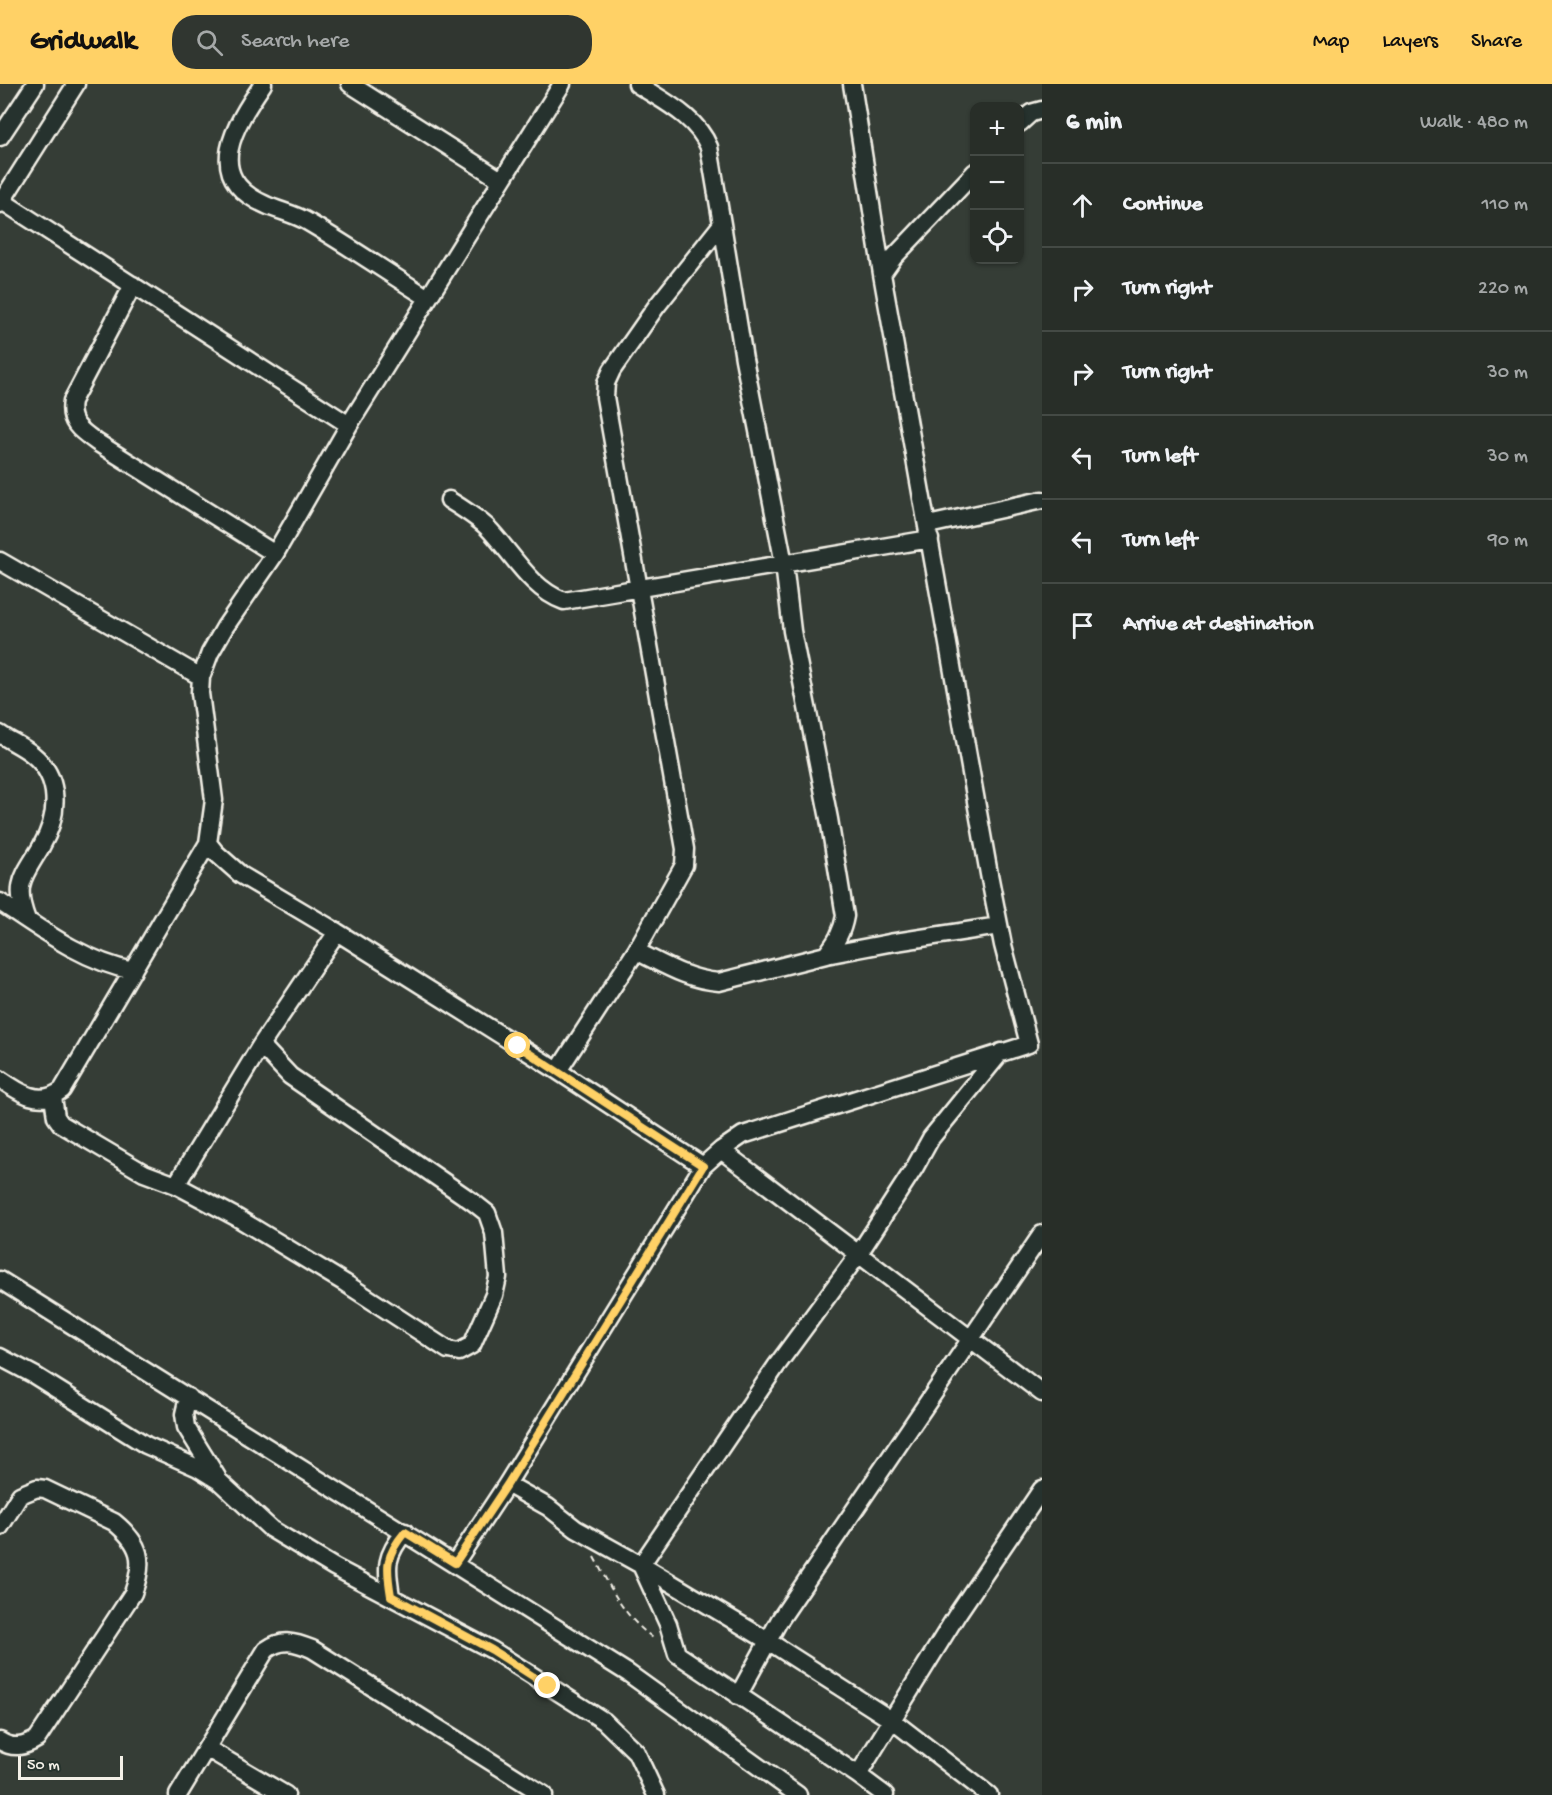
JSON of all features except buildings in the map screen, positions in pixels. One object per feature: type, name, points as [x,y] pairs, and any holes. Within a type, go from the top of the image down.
[{"type":"street","points":[[76,84],[3,194],[134,285],[349,425]]},
{"type":"street","points":[[263,84],[229,145],[228,160],[231,174],[237,184],[264,205],[305,220],[428,298]]},
{"type":"street","points":[[350,84],[501,180]]},
{"type":"street","points":[[0,1079],[31,1097],[42,1100],[53,1097],[62,1090],[208,843],[214,801],[201,711],[201,677],[210,653],[275,554],[349,425],[562,84]]},
{"type":"street","points":[[637,84],[694,123],[709,147],[744,359],[784,564],[792,631],[829,819],[845,916],[843,930],[837,942],[825,955]]},
{"type":"street","points":[[455,1563],[507,1485],[703,1166],[721,1150],[743,1135],[1001,1052],[1035,1048],[999,926],[882,274],[852,84]]},
{"type":"street","points":[[0,137],[29,86]]},
{"type":"street","points":[[1024,119],[1031,113],[1042,111]]},
{"type":"street","points":[[882,274],[894,257],[970,177]]},
{"type":"street","points":[[558,1071],[636,951],[684,865],[685,849],[605,397],[606,383],[612,370],[656,307],[722,224]]},
{"type":"street","points":[[134,285],[72,401],[70,410],[74,421],[80,430],[98,443],[275,554]]},
{"type":"street","points":[[449,500],[487,527],[536,583],[560,599],[575,600],[784,564],[929,532],[1042,500]]},
{"type":"street","points":[[0,561],[201,677]]},
{"type":"street","points":[[0,734],[31,753],[49,774],[54,786],[56,804],[52,824],[42,846],[22,878],[21,900],[27,920]]},
{"type":"street","points":[[208,843],[241,875],[337,932],[558,1071],[703,1166]]},
{"type":"street","points":[[0,903],[64,944],[99,962],[133,970]]},
{"type":"street","points":[[636,951],[688,977],[719,982],[825,955],[999,926]]},
{"type":"street","points":[[176,1185],[261,1045],[337,932]]},
{"type":"street","points":[[53,1097],[56,1117],[61,1124],[144,1173],[176,1185],[236,1217],[345,1283],[448,1350],[459,1352],[472,1345],[494,1295],[498,1277],[494,1233],[487,1214],[464,1195],[290,1076],[261,1045]]},
{"type":"street","points":[[641,1564],[777,1365],[858,1255],[931,1138],[1001,1052]]},
{"type":"street","points":[[721,1150],[1042,1393]]},
{"type":"street","points":[[738,1696],[779,1621],[1042,1234]]},
{"type":"street","points":[[0,1280],[628,1673],[798,1795]]},
{"type":"street","points":[[0,1357],[34,1375],[146,1445],[219,1480],[271,1529],[334,1567],[492,1650],[604,1721],[636,1752],[657,1795]]},
{"type":"street","points":[[188,1397],[184,1414],[186,1426],[219,1480]]},
{"type":"street","points":[[507,1485],[548,1507],[576,1529],[641,1564],[768,1641],[893,1721],[989,1795]]},
{"type":"street","points":[[0,1527],[20,1495],[28,1491],[45,1489],[122,1528],[132,1538],[138,1553],[140,1568],[133,1593],[37,1739],[29,1744],[13,1747],[0,1741]]},
{"type":"street","points":[[858,1775],[958,1613],[1042,1489]]},
{"type":"street","points":[[391,1596],[387,1571],[389,1555],[405,1532]]},
{"type":"street","points":[[641,1564],[668,1624],[677,1654],[885,1795]]},
{"type":"street","points":[[178,1795],[266,1650],[274,1644],[285,1641],[312,1648],[544,1795]]},
{"type":"street","points":[[208,1749],[286,1795]]},
{"type":"path","points":[[576,1529],[625,1612],[648,1634],[677,1654]]},
{"type":"route","points":[[518,1046],[703,1166],[507,1485],[455,1563],[405,1532],[389,1555],[387,1571],[391,1596],[492,1650],[548,1686]]}]
